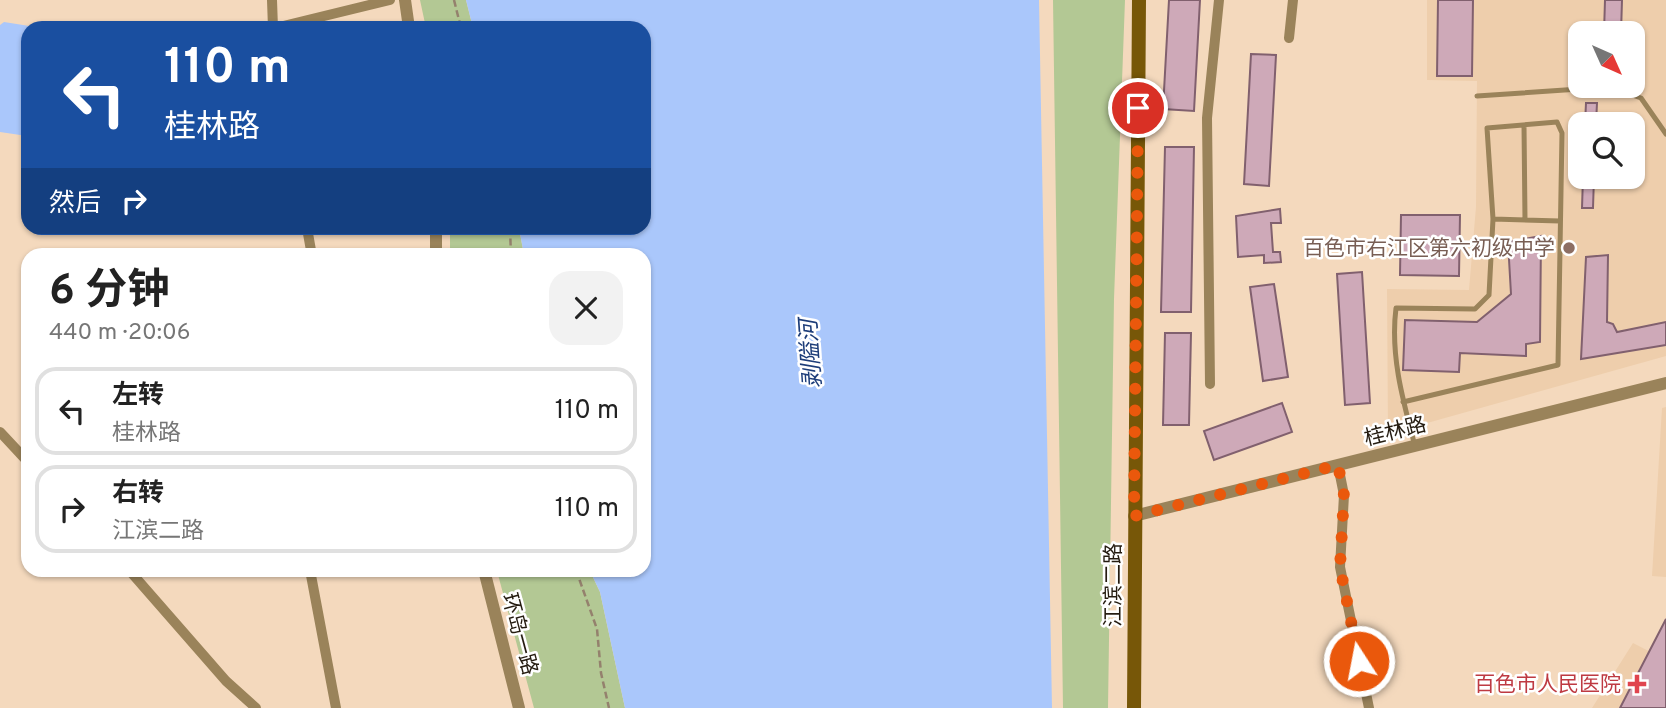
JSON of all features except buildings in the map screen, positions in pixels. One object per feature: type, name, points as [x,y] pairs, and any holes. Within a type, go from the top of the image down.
[{"type":"main road","name":"江滨二路","points":[[1134,708],[1139,0]]},
{"type":"street","points":[[272,0],[274,21]]},
{"type":"street","points":[[303,21],[390,0]]},
{"type":"street","points":[[405,0],[408,21]]},
{"type":"street","points":[[1210,384],[1207,118],[1219,0]]},
{"type":"street","points":[[1289,38],[1293,0]]},
{"type":"street","name":"桂林路","points":[[1134,516],[1666,383]]},
{"type":"street","points":[[0,432],[21,454]]},
{"type":"street","points":[[1338,465],[1344,495],[1340,567],[1368,708]]},
{"type":"street","points":[[135,577],[226,681],[256,708]]},
{"type":"street","points":[[311,577],[336,708]]},
{"type":"street","name":"环岛一路","points":[[486,577],[519,708]]},
{"type":"lane","points":[[1477,96],[1609,87],[1641,98],[1666,134]]},
{"type":"lane","points":[[1403,402],[1558,365],[1562,133],[1557,122],[1487,128],[1493,219],[1489,295],[1475,309],[1396,308],[1398,382],[1403,402],[1415,446]]},
{"type":"lane","points":[[1524,125],[1525,220]]},
{"type":"lane","points":[[1493,219],[1560,221]]},
{"type":"path","points":[[454,0],[459,21]]},
{"type":"path","points":[[578,577],[597,629],[601,673],[609,708]]},
{"type":"shaded area","name":"百色市右江区第六初级中学","points":[[1427,0],[1666,0],[1666,356],[1388,434],[1387,289],[1469,290],[1476,207],[1477,81],[1427,80]]},
{"type":"shaded area","points":[[1666,407],[1666,577],[1652,576],[1662,408]]},
{"type":"shaded area","name":"百色市人民医院","points":[[1633,643],[1666,660],[1666,708],[1592,708]]},
{"type":"green space","points":[[420,0],[466,0],[471,21],[424,21]]},
{"type":"green space","points":[[1053,0],[1125,0],[1114,299],[1108,708],[1063,708]]},
{"type":"green space","points":[[450,235],[520,235],[523,248],[450,248]]},
{"type":"green space","points":[[499,577],[593,577],[600,592],[625,708],[534,708]]},
{"type":"water","name":"剥隘河","points":[[466,0],[1039,0],[1052,708],[625,708],[600,592],[593,577],[651,577],[651,248],[523,248],[520,235],[651,235],[651,21],[471,21]]},
{"type":"water","points":[[4,22],[21,25],[21,135],[0,132],[0,25]]},
{"type":"place","name":"百色市右江区第六初级中学","points":[[1569,248]]},
{"type":"place","name":"百色市人民医院","points":[[1637,684]]},
{"type":"route","points":[[1138,108],[1134,516],[1338,465],[1344,495],[1340,567],[1359,661]]}]
